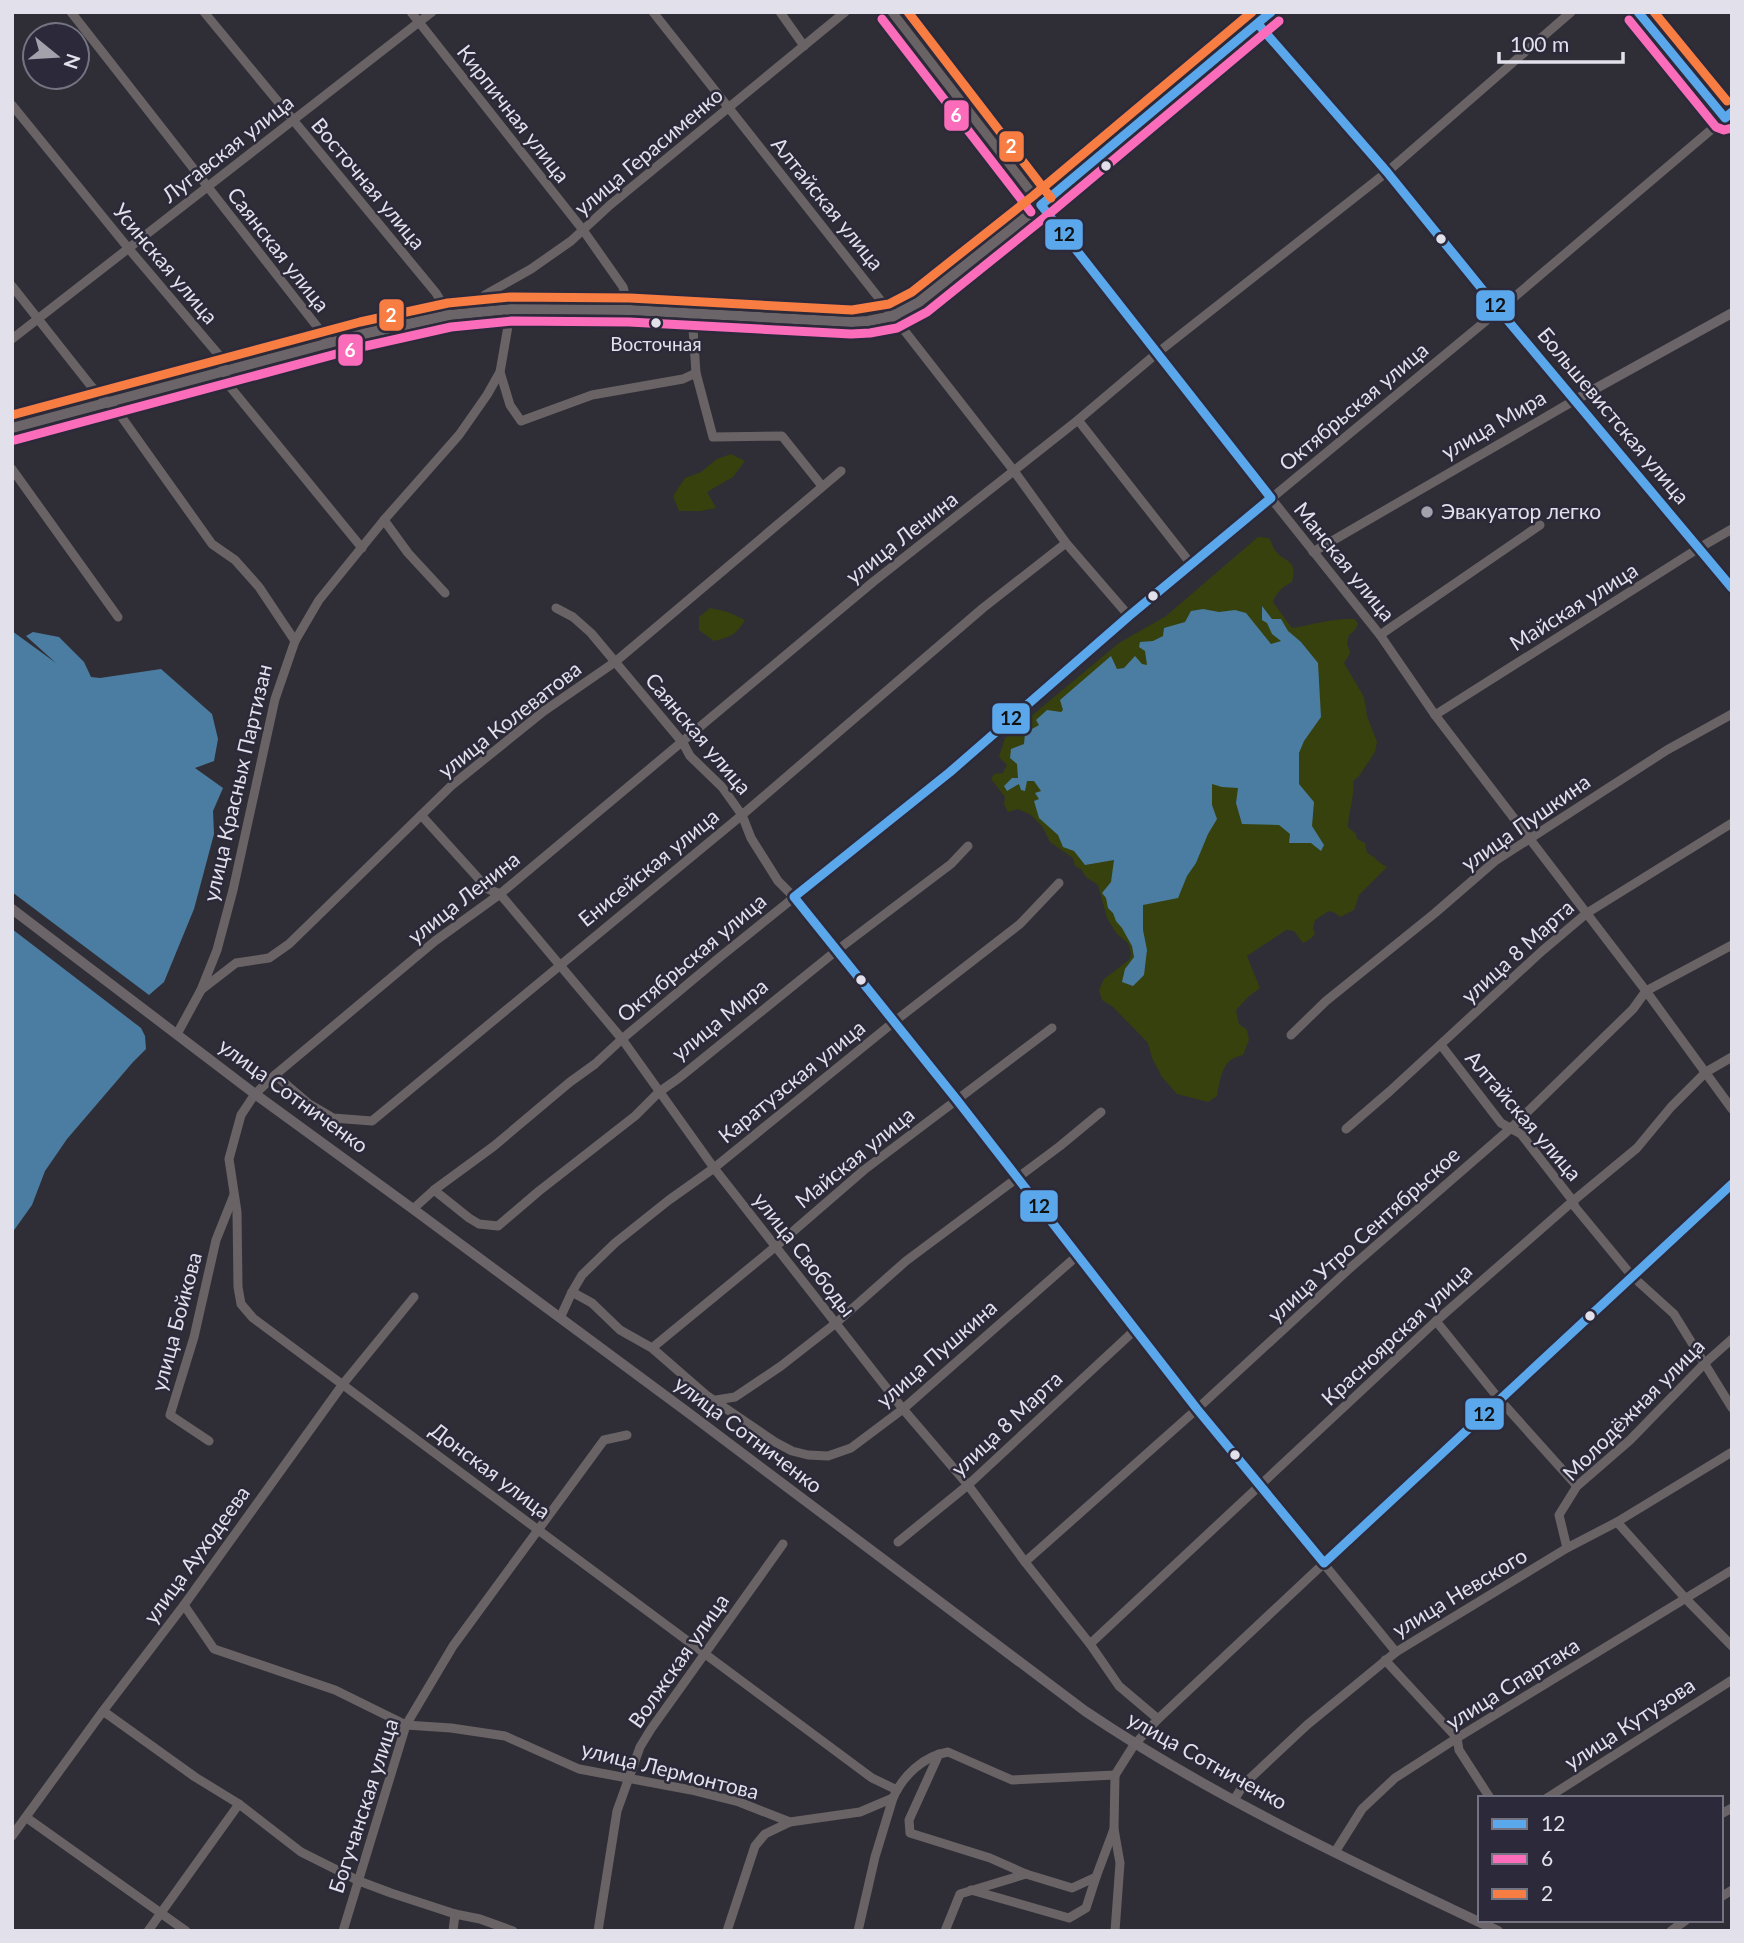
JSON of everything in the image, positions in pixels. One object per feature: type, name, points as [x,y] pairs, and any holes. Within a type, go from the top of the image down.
[{"type":"main road","name":"Большевистская улица","points":[[1249,12],[1387,172],[1575,400]]},
{"type":"main road","points":[[12,428],[403,324],[472,312],[512,309],[629,310],[852,322],[893,316],[919,302],[1041,205],[1271,12]]},
{"type":"main road","name":"улица Мира","points":[[1575,400],[1732,313]]},
{"type":"main road","name":"улица Сотниченко","points":[[12,909],[1084,1711],[1134,1745],[1234,1801],[1478,1921]]},
{"type":"main road","name":"улица Сотниченко","points":[[1479,1922],[1498,1931]]},
{"type":"street","name":"Саянская улица","points":[[71,12],[330,343]]},
{"type":"street","name":"Восточная улица","points":[[204,12],[436,293],[449,315]]},
{"type":"street","name":"Кирпичная улица","points":[[411,12],[583,230],[623,287],[629,310]]},
{"type":"street","name":"Лугавская улица","points":[[12,339],[432,12]]},
{"type":"street","name":"Алтайская улица","points":[[653,12],[1014,471],[1066,543],[1129,616]]},
{"type":"street","points":[[780,12],[804,46]]},
{"type":"street","name":"улица Герасименко","points":[[472,312],[485,295],[531,269],[572,241],[610,205],[845,12]]},
{"type":"street","name":"Манская улица","points":[[892,12],[1156,354],[1380,635],[1435,715],[1646,990],[1732,1109]]},
{"type":"street","name":"улица Ленина","points":[[256,1094],[275,1075],[435,942],[500,894],[873,582],[1387,172],[1571,12]]},
{"type":"street","points":[[1638,12],[1730,119]]},
{"type":"street","name":"Усинская улица","points":[[12,105],[218,354],[231,388],[362,548]]},
{"type":"street","name":"Октябрьская улица","points":[[413,1209],[570,1082],[595,1065],[622,1039],[794,897],[950,772],[1191,564],[1730,119]]},
{"type":"street","points":[[12,286],[91,386],[118,412],[212,544],[235,560],[260,587],[295,641]]},
{"type":"street","name":"улица Красных Партизан","points":[[177,1034],[201,990],[217,950],[275,699],[295,641],[319,600],[384,520],[459,435],[487,395],[500,372],[512,309]]},
{"type":"street","points":[[692,314],[696,373],[713,437],[782,436],[822,486]]},
{"type":"street","points":[[500,372],[510,405],[521,421],[592,395],[683,379],[696,373]]},
{"type":"street","name":"Большевистская улица","points":[[1575,400],[1732,588]]},
{"type":"street","name":"улица Мира","points":[[1313,552],[1575,400]]},
{"type":"street","points":[[1078,419],[1191,564]]},
{"type":"street","points":[[12,469],[118,617]]},
{"type":"street","name":"улица Колеватова","points":[[201,990],[236,963],[269,958],[289,944],[451,786],[544,711],[615,662],[841,471]]},
{"type":"street","points":[[384,520],[408,553],[445,593]]},
{"type":"street","points":[[1380,635],[1540,525]]},
{"type":"street","name":"Майская улица","points":[[1435,715],[1699,548],[1732,530]]},
{"type":"street","name":"Енисейская улица","points":[[275,1075],[309,1104],[333,1118],[372,1121],[741,815],[983,608],[1066,543]]},
{"type":"street","name":"Саянская улица","points":[[556,608],[573,617],[591,633],[683,743],[690,756],[722,787],[778,881],[895,1021],[1197,1409],[1396,1652]]},
{"type":"street","name":"улица Пушкина","points":[[1291,1035],[1326,1001],[1436,913],[1495,861],[1667,750],[1732,714]]},
{"type":"street","name":"улица Свободы","points":[[421,815],[488,889],[500,894],[622,1039],[714,1168],[903,1409],[968,1485],[1119,1686],[1158,1719]]},
{"type":"street","name":"улица 8 Марта","points":[[1346,1129],[1587,913],[1732,823]]},
{"type":"street","name":"улица Мира","points":[[434,1191],[468,1218],[480,1224],[498,1226],[635,1116],[659,1092],[836,951],[951,864],[968,846]]},
{"type":"street","name":"Каратузская улица","points":[[560,1318],[583,1275],[615,1243],[669,1199],[714,1168],[1020,924],[1059,883]]},
{"type":"street","name":"улица Утро Сентябрьское","points":[[1025,1562],[1349,1269],[1511,1128],[1633,1009],[1646,990],[1732,945]]},
{"type":"street","name":"Майская улица","points":[[652,1348],[864,1170],[1052,1028]]},
{"type":"street","name":"Алтайская улица","points":[[1440,1045],[1501,1123],[1521,1134],[1573,1200],[1575,1207],[1632,1276],[1674,1314],[1732,1408]]},
{"type":"street","name":"Красноярская улица","points":[[1090,1644],[1436,1321],[1573,1200],[1637,1148],[1671,1107],[1706,1072],[1732,1057]]},
{"type":"street","name":"Донская улица","points":[[256,1094],[241,1115],[229,1159],[237,1212],[238,1287],[241,1304],[253,1318],[895,1794]]},
{"type":"street","points":[[572,1293],[592,1303],[620,1330],[652,1348],[706,1395],[716,1400],[735,1397],[781,1366],[905,1261],[1060,1146],[1101,1112]]},
{"type":"street","points":[[1115,1931],[1121,1863],[1114,1829],[1115,1775],[1134,1745],[1158,1719],[1324,1563],[1732,1184]]},
{"type":"street","name":"улица Бойкова","points":[[209,1441],[170,1415],[194,1338],[216,1240],[234,1194]]},
{"type":"street","name":"улица Пушкина","points":[[716,1400],[792,1451],[808,1455],[828,1455],[851,1448],[903,1409],[1077,1256]]},
{"type":"street","name":"улица Ауходеева","points":[[12,1836],[184,1605],[343,1384],[414,1297]]},
{"type":"street","points":[[1436,1321],[1499,1399],[1577,1486]]},
{"type":"street","name":"улица 8 Марта","points":[[898,1542],[968,1485],[1136,1329]]},
{"type":"street","name":"Молодёжная улица","points":[[1567,1548],[1559,1515],[1577,1486],[1630,1440],[1732,1339]]},
{"type":"street","name":"Богучанская улица","points":[[343,1931],[406,1725],[453,1646],[604,1440],[627,1435]]},
{"type":"street","name":"улица Невского","points":[[1234,1801],[1244,1784],[1307,1725],[1396,1652],[1732,1452]]},
{"type":"street","points":[[1617,1522],[1732,1646]]},
{"type":"street","name":"Волжская улица","points":[[598,1931],[617,1811],[640,1747],[650,1729],[783,1544]]},
{"type":"street","name":"улица Спартака","points":[[1335,1852],[1362,1809],[1395,1778],[1732,1570]]},
{"type":"street","name":"улица Лермонтова","points":[[184,1605],[214,1649],[335,1690],[406,1725],[505,1736],[579,1769],[739,1802],[790,1822],[860,1812],[895,1794]]},
{"type":"street","points":[[1385,1660],[1457,1738],[1460,1750],[1489,1796]]},
{"type":"street","name":"улица Кутузова","points":[[1549,1796],[1732,1680]]},
{"type":"street","points":[[103,1711],[195,1777],[239,1804],[301,1852],[359,1881],[391,1893],[513,1931]]},
{"type":"street","points":[[858,1931],[875,1857],[895,1794],[923,1760],[948,1752],[1012,1780],[1115,1775]]},
{"type":"street","points":[[939,1754],[909,1820],[910,1833],[1072,1888],[1096,1877]]},
{"type":"street","points":[[148,1931],[239,1804]]},
{"type":"street","points":[[27,1818],[186,1931]]},
{"type":"street","points":[[727,1931],[755,1846],[765,1834],[790,1822]]},
{"type":"street","points":[[971,1890],[1069,1917],[1086,1908],[1114,1829]]},
{"type":"street","points":[[945,1931],[960,1894],[1026,1874]]},
{"type":"street","points":[[453,1931],[455,1914]]},
{"type":"green space","points":[[731,454],[745,461],[733,477],[707,492],[716,508],[679,511],[673,496],[685,478]]},
{"type":"green space","points":[[1258,537],[1269,538],[1274,549],[1292,565],[1292,582],[1280,590],[1273,602],[1292,628],[1347,619],[1355,619],[1358,624],[1349,635],[1347,643],[1350,653],[1344,663],[1364,697],[1367,716],[1377,742],[1375,752],[1353,781],[1348,827],[1356,834],[1357,839],[1365,843],[1367,853],[1387,867],[1359,895],[1354,910],[1340,917],[1329,911],[1315,920],[1315,934],[1310,939],[1303,943],[1294,931],[1286,930],[1247,956],[1260,988],[1236,1010],[1239,1024],[1247,1030],[1249,1040],[1243,1055],[1232,1059],[1225,1066],[1217,1096],[1208,1102],[1177,1094],[1162,1077],[1148,1043],[1113,1007],[1102,1000],[1099,990],[1104,979],[1129,960],[1131,953],[1128,943],[1117,934],[1107,918],[1098,885],[1075,866],[1073,858],[1050,842],[1042,826],[1031,815],[1018,809],[1008,812],[1004,804],[1005,797],[991,779],[994,774],[1003,773],[1007,765],[999,757],[1005,738],[1119,643],[1166,616]]},
{"type":"green space","points":[[710,608],[745,620],[732,635],[714,641],[699,630],[699,617]]},
{"type":"water","points":[[1262,606],[1272,619],[1281,619],[1288,631],[1318,663],[1321,717],[1299,753],[1299,784],[1314,802],[1312,826],[1324,845],[1321,851],[1311,843],[1289,843],[1290,834],[1279,825],[1242,824],[1236,803],[1238,788],[1212,784],[1212,805],[1217,819],[1178,898],[1143,905],[1143,930],[1147,950],[1144,975],[1133,986],[1122,982],[1125,969],[1134,957],[1132,946],[1108,908],[1102,893],[1111,882],[1114,860],[1085,865],[1074,851],[1063,847],[1058,835],[1039,818],[1034,801],[1039,799],[1035,793],[1041,791],[1034,781],[1027,781],[1025,791],[1021,790],[1019,784],[1007,791],[1004,786],[1012,778],[1018,778],[1017,764],[1010,758],[1011,749],[1024,744],[1025,733],[1039,725],[1036,720],[1047,710],[1061,712],[1063,710],[1060,700],[1111,656],[1117,669],[1124,668],[1135,656],[1142,664],[1147,665],[1145,651],[1139,647],[1140,642],[1153,641],[1163,636],[1164,628],[1185,622],[1191,611],[1235,610],[1246,613],[1271,644],[1281,641],[1262,620]]},
{"type":"water","points":[[12,631],[56,663],[26,636],[33,632],[59,637],[84,662],[91,677],[161,669],[212,714],[218,739],[214,761],[195,768],[223,788],[213,811],[214,834],[194,909],[164,982],[149,995],[12,892]]},
{"type":"water","points":[[12,929],[141,1028],[146,1049],[67,1139],[45,1171],[32,1205],[12,1233]]},
{"type":"transit line","name":"2","points":[[908,12],[1051,198]]},
{"type":"transit line","name":"2","points":[[12,415],[360,322],[448,303],[511,297],[630,298],[852,310],[889,304],[912,292],[1033,196],[1252,12]]},
{"type":"transit line","name":"12","points":[[1271,12],[1041,205],[1271,498],[1129,616],[950,772],[794,897],[957,1100],[1197,1409],[1324,1563],[1732,1184]]},
{"type":"transit line","name":"12","points":[[1638,12],[1725,118],[1732,112]]},
{"type":"transit line","name":"2","points":[[1654,12],[1727,101]]},
{"type":"transit line","name":"6","points":[[882,19],[1031,212]]},
{"type":"transit line","name":"6","points":[[1629,20],[1716,127],[1724,130],[1732,128]]},
{"type":"transit line","name":"6","points":[[15,440],[366,346],[451,327],[512,321],[629,322],[851,334],[897,328],[927,312],[1049,214],[1279,21]]},
{"type":"transit line","name":"12","points":[[1258,24],[1387,172],[1732,588]]},
{"type":"place","name":"Восточная","points":[[656,323]]},
{"type":"place","name":"Эвакуатор легко","points":[[1427,512]]}]
